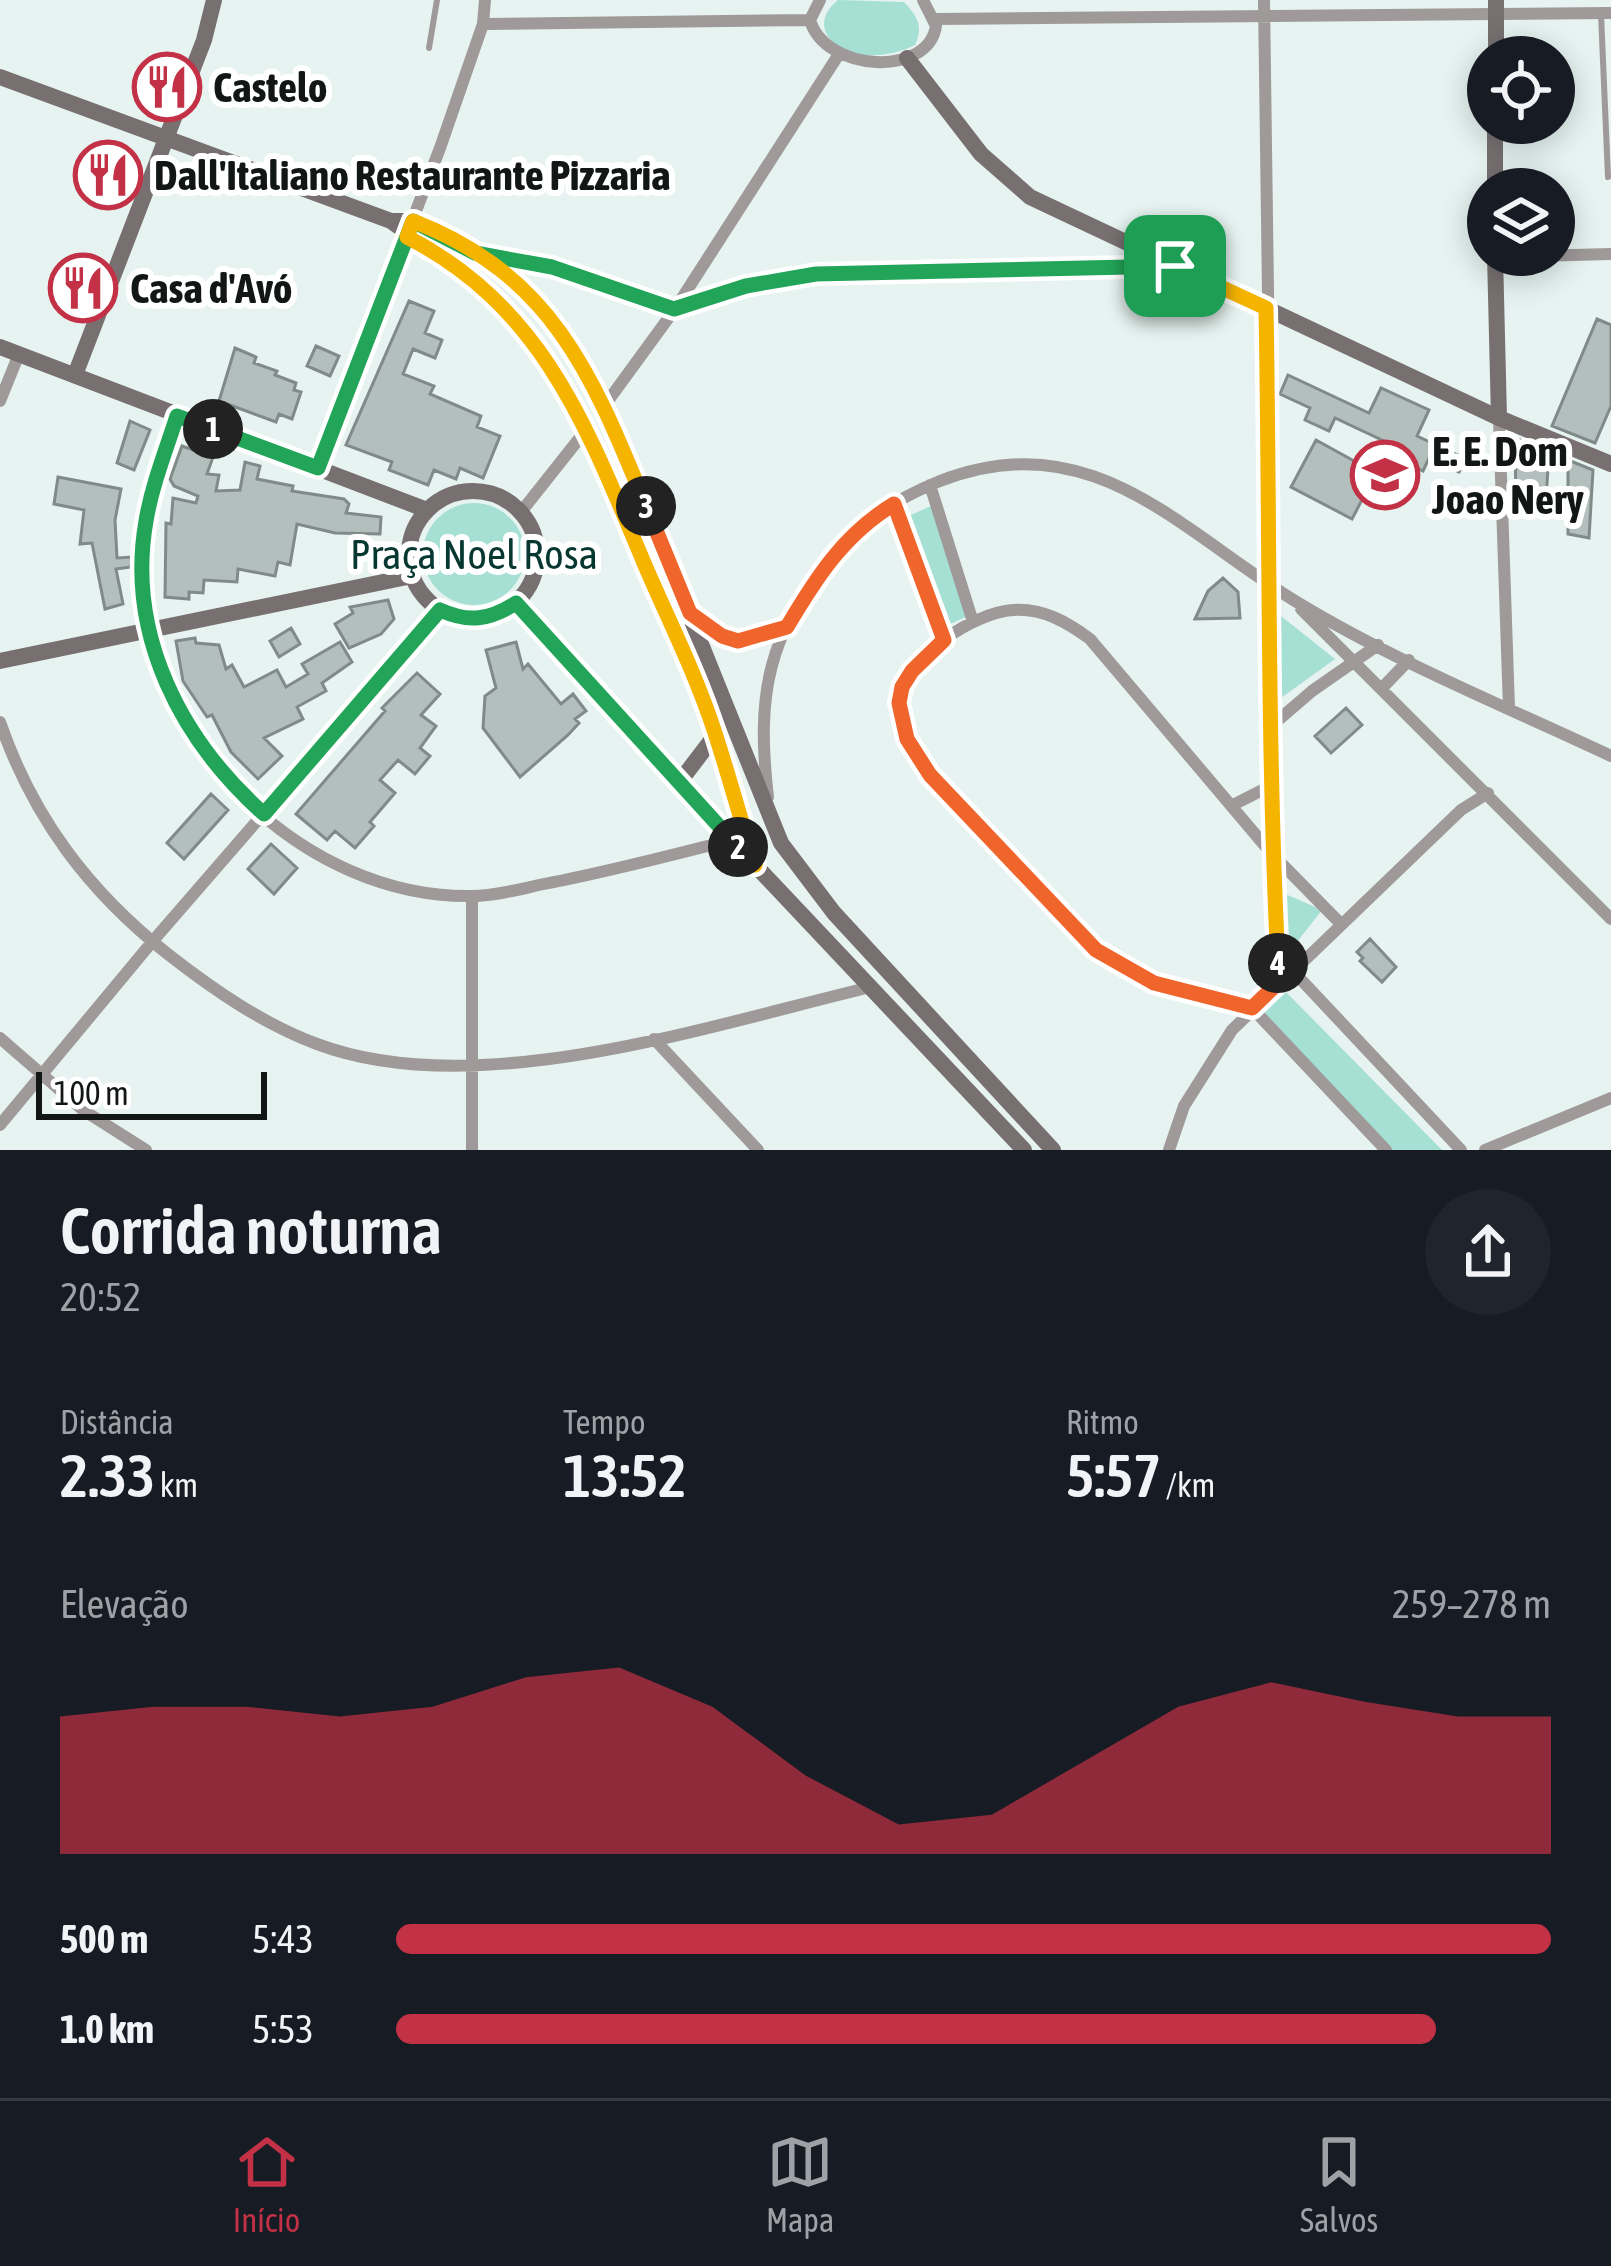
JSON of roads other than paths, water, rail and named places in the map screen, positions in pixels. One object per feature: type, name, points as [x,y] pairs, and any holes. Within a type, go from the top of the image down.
[{"type":"main road","points":[[75,375],[204,40],[214,0]]},
{"type":"main road","points":[[907,58],[965,136],[1004,177],[1060,214],[1499,418],[1611,464]]},
{"type":"main road","points":[[0,77],[475,253],[513,280],[554,319],[604,405],[771,822],[797,868],[1053,1150]]},
{"type":"main road","points":[[410,229],[471,275],[512,314],[560,379],[716,734],[755,865]]},
{"type":"main road","points":[[1495,276],[1499,418]]},
{"type":"main road","points":[[0,347],[427,510]]},
{"type":"main road","points":[[475,490],[508,501],[521,512],[537,549],[536,569],[516,603],[479,620],[440,610],[423,596],[412,576],[409,553],[414,529],[427,510],[441,499],[475,490]]},
{"type":"main road","points":[[0,661],[412,576]]},
{"type":"main road","points":[[516,603],[678,784],[1024,1150]]},
{"type":"main road","points":[[678,784],[716,734]]},
{"type":"street","points":[[318,468],[410,229],[483,24],[485,0]]},
{"type":"street","points":[[820,0],[810,20],[819,41],[839,55],[879,62],[907,58],[927,46],[935,19],[923,0]]},
{"type":"street","points":[[1019,0],[1019,18]]},
{"type":"street","points":[[1264,0],[1272,583],[1268,729],[1279,982]]},
{"type":"street","points":[[935,19],[1264,16],[1496,7],[1606,13]]},
{"type":"street","points":[[483,24],[810,20]]},
{"type":"street","points":[[604,405],[674,309],[839,55]]},
{"type":"street","points":[[475,253],[552,267],[674,309],[746,286],[816,274],[1175,266]]},
{"type":"street","points":[[1575,255],[1611,254]]},
{"type":"street","points":[[0,401],[20,355]]},
{"type":"street","points":[[177,416],[146,519],[142,584],[148,633],[166,683],[197,743],[264,814],[309,849],[365,878],[472,896],[572,879],[731,840]]},
{"type":"street","points":[[1499,418],[1509,708]]},
{"type":"street","points":[[521,512],[586,430]]},
{"type":"street","points":[[771,822],[762,711],[766,685],[787,627],[838,550],[861,526],[930,485],[974,470],[1074,468],[1122,488],[1297,603],[1611,919]]},
{"type":"street","points":[[930,485],[974,622]]},
{"type":"street","points":[[894,504],[944,640]]},
{"type":"street","points":[[1297,603],[1611,756]]},
{"type":"street","points":[[0,1125],[440,610]]},
{"type":"street","points":[[1340,923],[1272,854],[1090,640],[1073,626],[1054,616],[1012,610],[974,622],[944,640],[902,687],[899,703],[907,739],[930,775],[1096,950],[1154,983],[1252,1008],[1386,1150]]},
{"type":"street","points":[[690,613],[722,636],[738,641],[787,627]]},
{"type":"street","points":[[1268,729],[1378,645]]},
{"type":"street","points":[[1383,687],[1409,660]]},
{"type":"street","points":[[0,722],[30,796],[64,851],[110,905],[152,942],[248,1010],[316,1044],[385,1061],[473,1069],[654,1039],[872,987]]},
{"type":"street","points":[[1231,806],[1270,786]]},
{"type":"street","points":[[1169,1150],[1176,1125],[1206,1067],[1252,1008],[1461,810],[1488,793]]},
{"type":"street","points":[[472,896],[472,1150]]},
{"type":"street","points":[[1292,970],[1461,1150]]},
{"type":"street","points":[[0,1037],[83,1111],[146,1150]]},
{"type":"street","points":[[654,1039],[758,1150]]},
{"type":"street","points":[[1485,1150],[1611,1098]]},
{"type":"lane","points":[[429,48],[437,0]]},
{"type":"lane","points":[[1606,13],[1608,177]]},
{"type":"place","name":"Castelo","points":[[167,87]]},
{"type":"place","name":"Dall'Italiano Restaurante Pizzaria","points":[[108,175]]},
{"type":"place","name":"Casa d'Avó","points":[[83,288]]},
{"type":"place","name":"E. E. Dom Joao Nery","points":[[1385,475]]},
{"type":"park label","name":"Praça Noel Rosa","points":[[474,554]]}]
